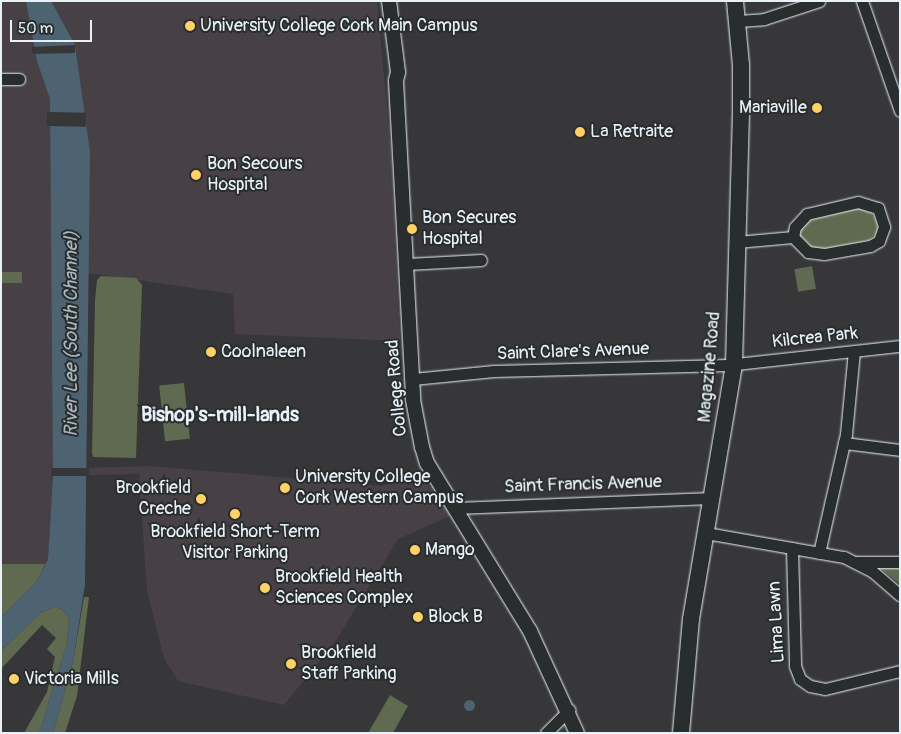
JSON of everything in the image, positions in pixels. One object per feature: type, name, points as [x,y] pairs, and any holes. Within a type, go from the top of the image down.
[{"type":"main road","name":"Magazine Road","points":[[681,733],[688,645],[734,364],[741,114],[738,21],[735,1]]},
{"type":"street","name":"College Road","points":[[389,1],[398,72],[396,78],[414,412],[422,450],[427,463],[530,631],[569,710],[578,733]]},
{"type":"street","points":[[738,21],[764,19],[819,1]]},
{"type":"street","points":[[862,1],[900,111]]},
{"type":"street","points":[[1,79],[19,79]]},
{"type":"street","points":[[858,202],[878,208],[884,227],[879,241],[870,246],[824,254],[808,252],[793,237],[795,227],[807,214],[858,202]]},
{"type":"street","points":[[737,242],[793,237]]},
{"type":"street","points":[[407,264],[481,260]]},
{"type":"street","name":"Kilcrea Park","points":[[734,364],[900,346]]},
{"type":"street","points":[[819,553],[844,443],[854,352]]},
{"type":"street","name":"Saint Clare's Avenue","points":[[413,379],[494,371],[734,364]]},
{"type":"street","points":[[844,443],[900,450]]},
{"type":"street","name":"Saint Francis Avenue","points":[[454,508],[713,498]]},
{"type":"street","points":[[706,533],[819,553],[857,562],[900,562]]},
{"type":"street","name":"Lima Lawn","points":[[792,548],[794,666],[800,679],[810,686],[825,689],[900,671]]},
{"type":"street","points":[[857,562],[900,595]]},
{"type":"street","points":[[546,733],[569,710]]},
{"type":"shaded area","points":[[1,1],[377,1],[391,152],[400,341],[235,334],[233,294],[97,274],[53,273],[54,469],[150,466],[383,486],[417,471],[452,515],[398,539],[335,642],[284,705],[178,681],[164,658],[147,591],[139,474],[53,476],[48,559],[38,580],[1,617]]},
{"type":"green space","points":[[860,206],[869,209],[877,221],[878,231],[870,240],[820,250],[811,249],[798,238],[798,229],[809,217]]},
{"type":"green space","points":[[812,266],[816,289],[798,292],[794,269]]},
{"type":"green space","points":[[1,272],[22,272],[22,283],[1,283]]},
{"type":"green space","points":[[101,276],[136,278],[142,285],[136,458],[93,457],[92,453],[95,300],[97,280]]},
{"type":"green space","points":[[184,383],[190,439],[165,441],[159,386]]},
{"type":"green space","points":[[1,564],[45,564],[38,580],[1,617]]},
{"type":"green space","points":[[881,567],[900,568],[900,584],[881,569]]},
{"type":"green space","points":[[84,597],[89,597],[77,696],[65,733],[53,733],[73,662]]},
{"type":"green space","points":[[55,607],[62,609],[69,618],[67,644],[39,733],[24,733],[47,692],[55,657],[47,649],[56,638],[42,625],[1,669],[1,651],[40,613]]},
{"type":"green space","points":[[390,695],[408,706],[393,733],[368,733]]},
{"type":"water","name":"River Lee (South Channel)","points":[[26,1],[51,1],[75,45],[90,152],[85,584],[73,662],[53,733],[39,733],[67,644],[69,618],[62,609],[55,607],[40,613],[1,651],[1,617],[38,580],[48,559],[53,476],[50,99],[37,61]]},
{"type":"water","points":[[467,700],[471,700],[474,705],[473,709],[467,710],[464,707],[464,703]]},
{"type":"pier","points":[[75,45],[75,53],[33,54],[32,51],[32,47]]},
{"type":"pier","points":[[47,112],[86,113],[86,127],[47,126]]},
{"type":"pier","points":[[51,468],[89,468],[89,476],[51,476]]},
{"type":"place","name":"University College Cork Main Campus","points":[[190,26]]},
{"type":"place","name":"Mariaville","points":[[817,108]]},
{"type":"place","name":"La Retraite","points":[[580,132]]},
{"type":"place","name":"Bon Secours Hospital","points":[[196,175]]},
{"type":"place","name":"Bon Secures Hospital","points":[[412,229]]},
{"type":"place","name":"Coolnaleen","points":[[211,352]]},
{"type":"place","name":"University College Cork Western Campus","points":[[285,488]]},
{"type":"place","name":"Brookfield Creche","points":[[201,499]]},
{"type":"place","name":"Brookfield Short-Term Visitor Parking","points":[[235,514]]},
{"type":"place","name":"Mango","points":[[415,550]]},
{"type":"place","name":"Brookfield Health Sciences Complex","points":[[265,588]]},
{"type":"place","name":"Block B","points":[[418,617]]},
{"type":"place","name":"Brookfield Staff Parking","points":[[291,664]]},
{"type":"place","name":"Victoria Mills","points":[[14,679]]},
{"type":"district","name":"Bishop's-mill-lands","points":[[220,414]]}]
